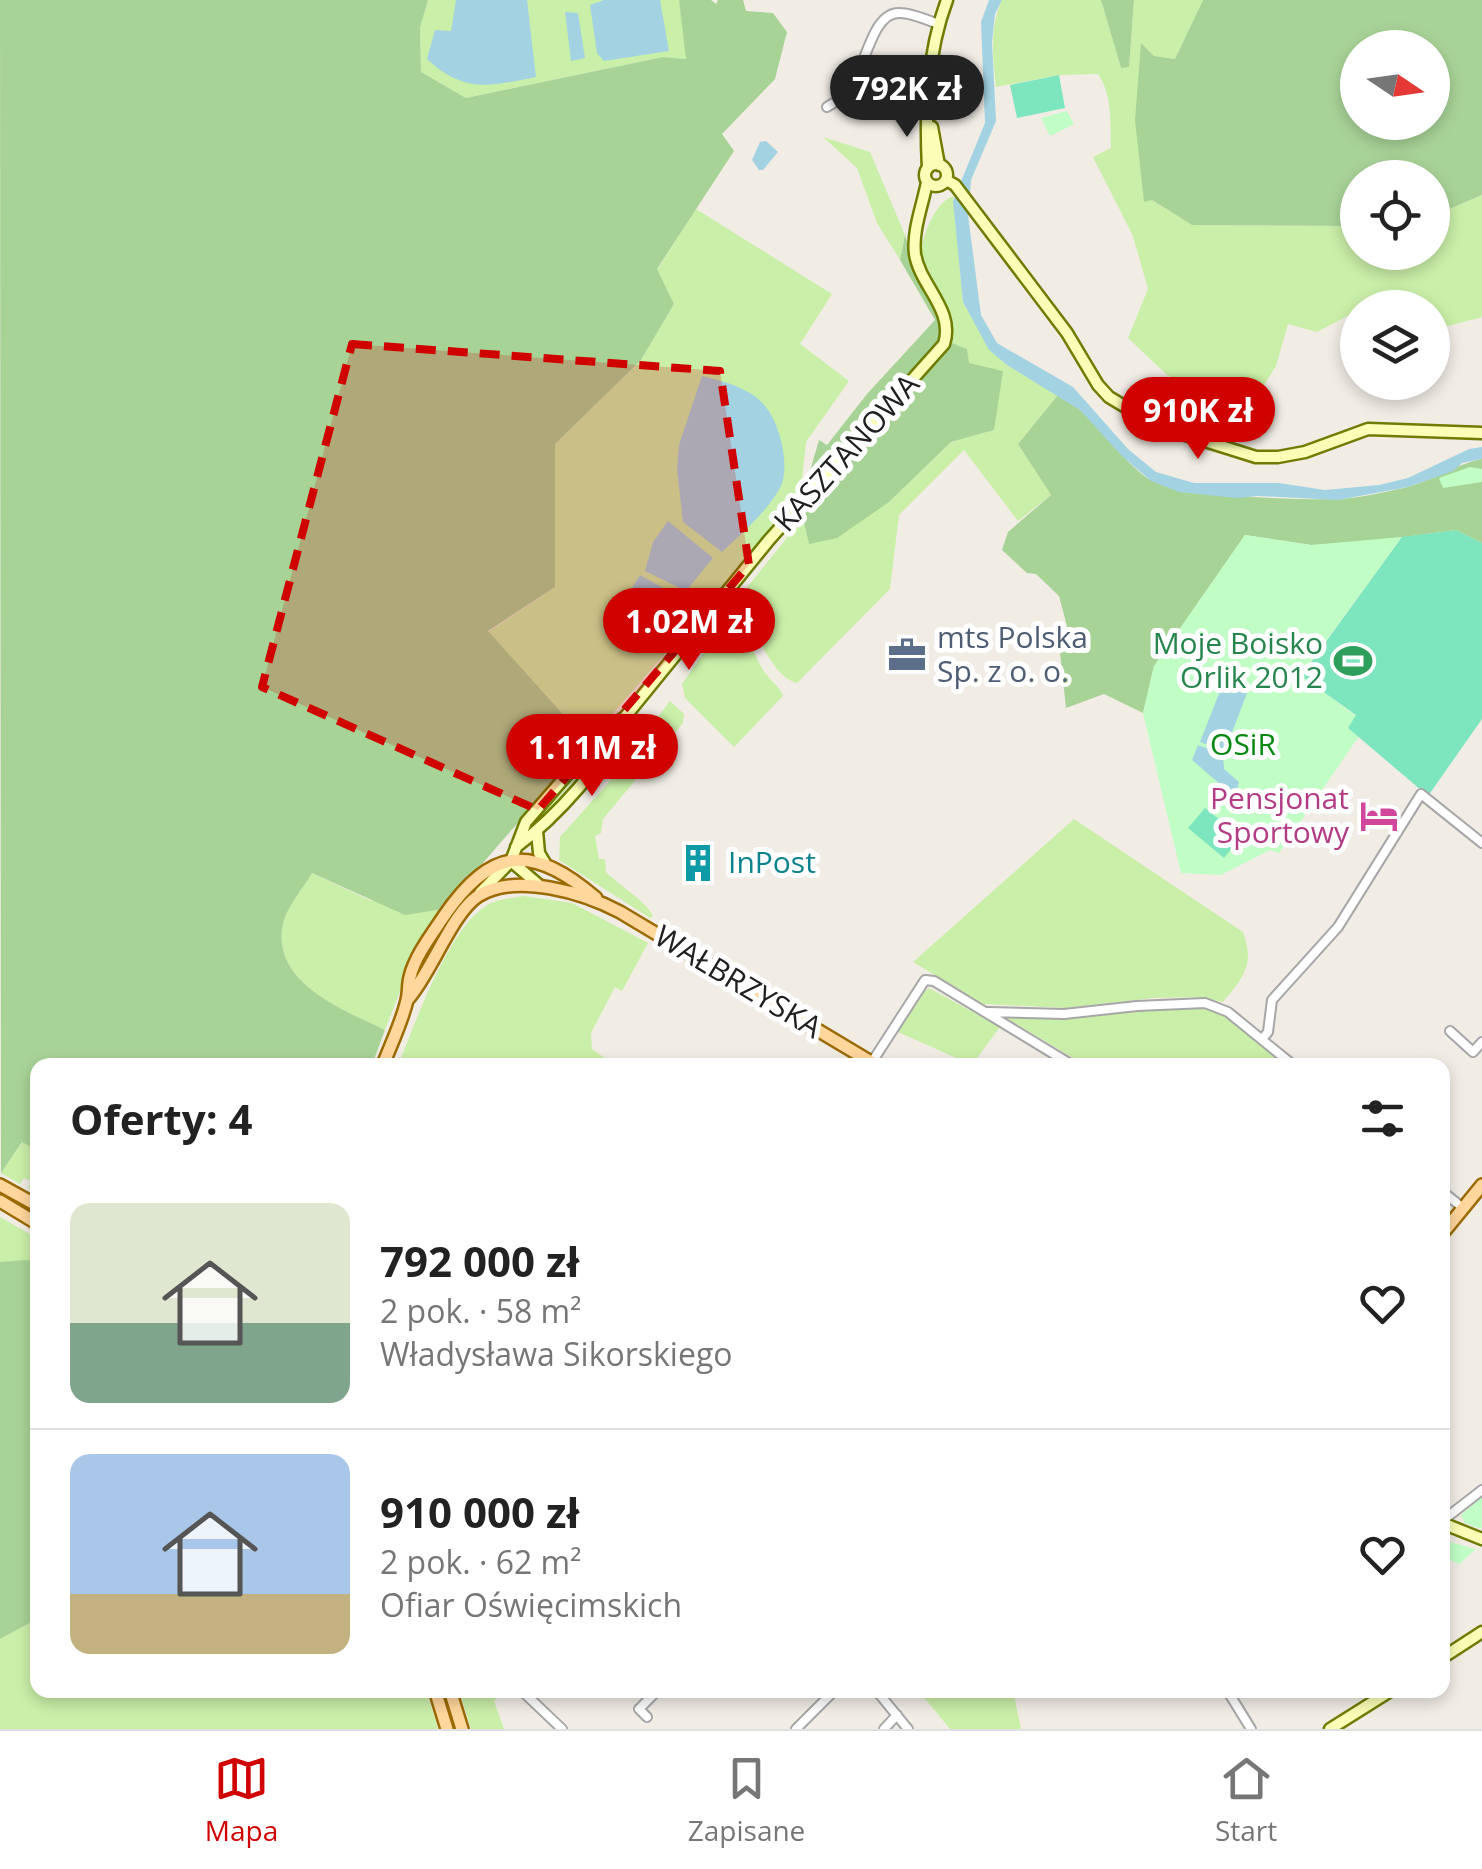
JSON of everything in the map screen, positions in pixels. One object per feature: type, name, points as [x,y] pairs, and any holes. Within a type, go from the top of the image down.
[{"type":"main road","name":"WAŁBRZYSKA","points":[[513,854],[546,863],[572,878],[599,901],[864,1058]]},
{"type":"main road","points":[[386,1058],[408,998],[410,976],[447,911],[486,869],[513,854]]},
{"type":"main road","name":"WAŁBRZYSKA","points":[[477,896],[508,887],[540,886],[599,901]]},
{"type":"main road","points":[[408,998],[477,896]]},
{"type":"main road","points":[[0,1185],[30,1202]]},
{"type":"main road","points":[[1450,1224],[1482,1185]]},
{"type":"main road","points":[[0,1201],[30,1219]]},
{"type":"main road","points":[[437,1698],[447,1729]]},
{"type":"main road","points":[[452,1698],[462,1729]]},
{"type":"street","points":[[947,0],[931,60],[929,112],[934,167],[945,169],[941,183],[970,205],[1067,333],[1108,397],[1179,436],[1267,457],[1306,452],[1368,428],[1482,433]]},
{"type":"street","points":[[827,107],[847,94],[879,23],[888,15],[901,13],[938,24]]},
{"type":"street","name":"KASZTANOWA","points":[[513,854],[526,822],[605,731],[625,717],[769,540],[944,344],[947,322],[923,278],[914,243],[922,213],[941,183],[925,175],[934,167]]},
{"type":"street","name":"KASZTANOWA","points":[[477,896],[616,740],[625,717]]},
{"type":"street","points":[[1262,1039],[1268,1032],[1272,1000],[1338,927],[1421,794],[1482,843]]},
{"type":"street","points":[[537,831],[539,853],[546,863]]},
{"type":"street","points":[[513,854],[540,886]]},
{"type":"street","points":[[878,1058],[925,980],[988,1012],[1061,1058]]},
{"type":"street","points":[[988,1012],[1064,1014],[1206,1004],[1228,1012],[1285,1058]]},
{"type":"street","points":[[1450,1032],[1472,1052],[1482,1042]]},
{"type":"street","points":[[1450,1197],[1463,1208]]},
{"type":"street","points":[[1450,1516],[1482,1490]]},
{"type":"street","points":[[1450,1525],[1482,1539]]},
{"type":"street","points":[[1450,1653],[1482,1632]]},
{"type":"street","points":[[529,1698],[562,1729]]},
{"type":"street","points":[[647,1717],[639,1709],[650,1698]]},
{"type":"street","points":[[796,1729],[827,1698]]},
{"type":"street","points":[[882,1698],[908,1729]]},
{"type":"street","points":[[1232,1698],[1252,1729]]},
{"type":"street","points":[[1330,1729],[1379,1698]]},
{"type":"street","points":[[884,1729],[897,1716]]},
{"type":"highlighted area","points":[[352,344],[720,371],[749,565],[538,810],[262,687]]},
{"type":"green space","points":[[0,0],[428,0],[420,28],[421,72],[466,98],[663,57],[686,59],[679,0],[711,0],[716,4],[718,0],[743,0],[746,11],[773,13],[787,32],[775,79],[722,134],[734,151],[657,269],[674,304],[641,360],[555,444],[555,587],[488,631],[588,742],[443,909],[405,915],[312,873],[284,920],[282,941],[287,960],[312,990],[385,1030],[375,1058],[30,1058],[30,1146],[22,1142],[1,1173]]},
{"type":"green space","points":[[428,0],[679,0],[687,59],[663,57],[466,98],[421,72],[420,28]]},
{"type":"green space","points":[[1002,0],[1101,0],[1121,68],[1129,66],[1134,0],[1203,0],[1175,59],[1154,56],[1142,44],[1152,200],[1192,225],[1340,226],[1340,270],[1450,270],[1450,209],[1482,195],[1482,317],[1450,325],[1450,290],[1340,290],[1340,320],[1317,332],[1288,324],[1276,366],[1261,390],[1193,387],[1167,375],[1128,338],[1148,289],[1133,236],[1093,157],[1111,148],[1110,110],[1103,82],[1098,74],[1059,75],[996,87],[993,54]]},
{"type":"green space","points":[[1101,0],[1134,0],[1129,67],[1121,68]]},
{"type":"green space","points":[[1203,0],[1482,0],[1482,195],[1450,209],[1450,160],[1340,160],[1340,226],[1192,225],[1152,200],[1144,202],[1135,120],[1141,43],[1154,56],[1175,59]]},
{"type":"green space","points":[[1059,75],[1065,108],[1017,118],[1010,85]]},
{"type":"green space","points":[[1067,111],[1074,124],[1050,136],[1041,118]]},
{"type":"green space","points":[[823,137],[870,152],[905,235],[900,260],[877,223],[857,168]]},
{"type":"green space","points":[[953,196],[963,302],[990,350],[1007,365],[1058,395],[1018,444],[1051,495],[1018,521],[964,450],[899,515],[890,589],[797,683],[771,661],[735,602],[803,518],[809,544],[889,502],[951,442],[994,430],[968,363],[967,349],[952,343],[951,316],[921,255],[930,221],[940,205]]},
{"type":"green space","points":[[696,209],[832,294],[800,344],[849,381],[806,442],[800,499],[588,742],[488,632],[555,587],[555,444],[641,360],[674,304],[657,270]]},
{"type":"green space","points":[[905,235],[916,273],[941,320],[940,340],[813,479],[810,471],[819,440],[827,445],[867,394],[935,320],[900,260]]},
{"type":"green space","points":[[952,343],[967,349],[969,363],[1003,371],[994,430],[951,442],[889,502],[837,538],[809,544],[803,518],[822,485]]},
{"type":"green space","points":[[1058,395],[1083,413],[1147,478],[1209,493],[1353,498],[1414,485],[1482,459],[1482,543],[1456,530],[1361,543],[1311,545],[1245,535],[1154,666],[1143,713],[1104,694],[1066,708],[1059,643],[1068,630],[1059,596],[1002,550],[1008,532],[1051,495],[1018,444]]},
{"type":"green space","points":[[1470,467],[1482,469],[1482,482],[1443,488],[1439,478]]},
{"type":"green space","points":[[1456,530],[1482,543],[1482,719],[1428,796],[1348,728],[1356,715],[1301,676],[1402,537]]},
{"type":"green space","name":"OSiR","points":[[1245,535],[1311,545],[1402,537],[1301,675],[1356,716],[1348,728],[1359,736],[1279,853],[1270,850],[1221,875],[1181,873],[1143,713],[1154,666]]},
{"type":"green space","points":[[730,616],[783,696],[734,747],[685,698],[682,684]]},
{"type":"green space","points":[[670,701],[684,714],[683,723],[603,819],[601,833],[595,836],[606,872],[645,905],[653,916],[650,918],[559,860],[560,837],[610,781]]},
{"type":"green space","points":[[613,728],[617,730],[527,835],[529,826]]},
{"type":"green space","points":[[1205,808],[1241,837],[1224,858],[1188,828]]},
{"type":"green space","points":[[1074,819],[1243,932],[1248,953],[1245,970],[1223,1002],[1199,997],[1066,1008],[983,1004],[913,962]]},
{"type":"green space","points":[[312,873],[369,900],[443,909],[415,953],[385,1030],[312,990],[287,960],[282,941],[284,920]]},
{"type":"green space","points":[[524,896],[572,903],[648,943],[622,991],[615,987],[591,1033],[592,1049],[605,1058],[401,1058],[434,979],[459,935],[472,918],[499,900]]},
{"type":"green space","points":[[929,988],[1000,1027],[977,1058],[956,1058],[898,1032]]},
{"type":"green space","points":[[1205,1006],[1225,1014],[1281,1058],[1073,1058],[998,1013]]},
{"type":"green space","points":[[23,1141],[30,1146],[30,1181],[24,1178],[20,1184],[1,1173]]},
{"type":"green space","points":[[0,1217],[30,1234],[30,1262],[0,1262]]},
{"type":"green space","points":[[30,1261],[30,1623],[0,1639],[0,1262]]},
{"type":"green space","points":[[1482,1497],[1482,1529],[1465,1523],[1461,1515]]},
{"type":"green space","points":[[1450,1542],[1475,1549],[1459,1564],[1450,1560]]},
{"type":"green space","points":[[30,1623],[30,1698],[428,1698],[438,1729],[0,1729],[0,1639]]},
{"type":"green space","points":[[461,1698],[497,1698],[494,1701],[504,1729],[471,1729]]},
{"type":"green space","points":[[925,1698],[1015,1698],[1021,1729],[950,1729]]},
{"type":"water","points":[[456,0],[527,0],[536,77],[478,85],[454,78],[427,59],[435,30],[451,31]]},
{"type":"water","points":[[604,0],[660,0],[669,51],[604,61],[597,53],[590,5]]},
{"type":"water","points":[[989,0],[1002,0],[995,14],[992,42],[996,121],[971,180],[968,215],[981,315],[997,343],[1073,387],[1128,449],[1156,472],[1194,483],[1279,483],[1325,490],[1408,478],[1469,449],[1482,447],[1482,459],[1462,463],[1453,471],[1408,487],[1338,500],[1236,498],[1179,492],[1151,481],[1080,410],[989,350],[963,302],[953,201],[985,123],[981,22]]},
{"type":"water","points":[[565,12],[578,13],[585,58],[571,61]]},
{"type":"water","points":[[766,141],[778,152],[759,170],[752,160],[760,142]]},
{"type":"water","points":[[702,376],[736,386],[759,400],[775,423],[784,458],[780,488],[722,552],[683,522],[677,469],[679,445]]},
{"type":"water","points":[[668,521],[713,558],[686,591],[645,571],[653,542]]},
{"type":"water","points":[[640,575],[683,599],[642,644],[613,619]]},
{"type":"water","points":[[1225,678],[1249,688],[1225,751],[1200,742]]},
{"type":"water","points":[[1198,745],[1223,754],[1224,769],[1239,782],[1237,791],[1228,791],[1192,760]]},
{"type":"place","name":"mts Polska Sp. z o. o.","points":[[907,655]]},
{"type":"place","name":"Moje Boisko Orlik 2012","points":[[1353,661]]},
{"type":"place","name":"Pensjonat Sportowy","points":[[1379,816]]},
{"type":"place","name":"InPost","points":[[698,863]]}]
